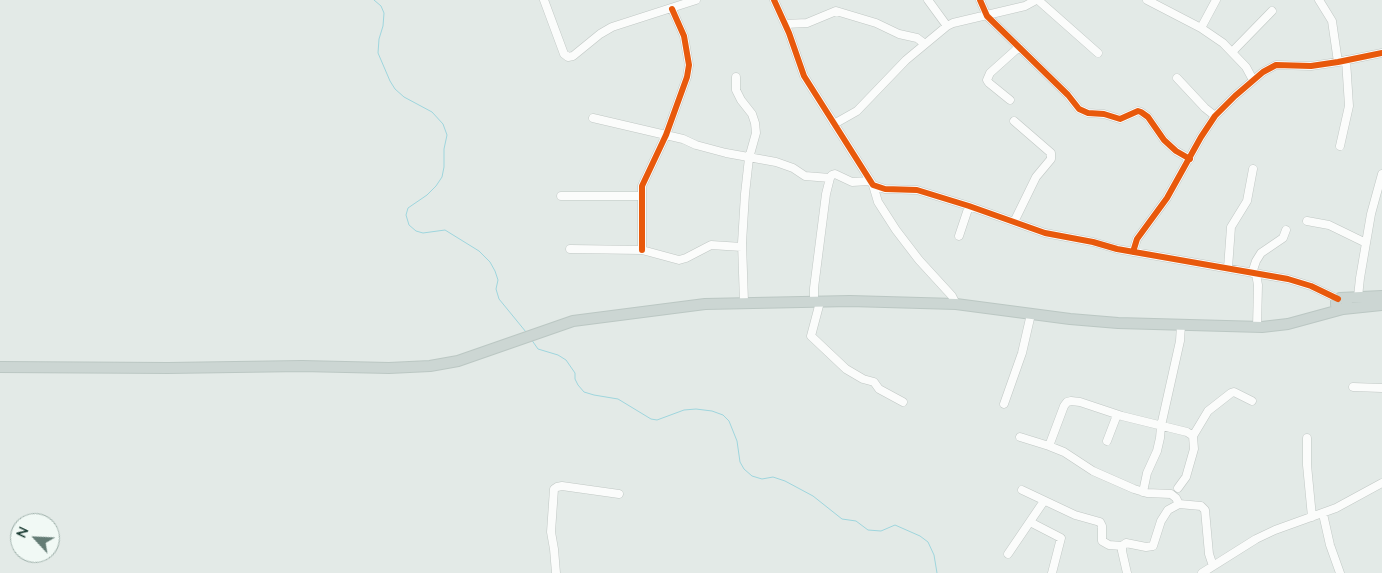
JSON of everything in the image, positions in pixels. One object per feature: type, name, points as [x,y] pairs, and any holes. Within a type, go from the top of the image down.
[{"type":"main road","points":[[0,367],[168,368],[302,366],[389,368],[430,366],[458,361],[573,321],[705,304],[817,302],[956,304],[1118,323],[1257,327],[1288,324],[1358,297],[1382,296]]},
{"type":"main road","points":[[1341,304],[1382,305]]},
{"type":"street","points":[[544,0],[564,54],[568,57],[572,56],[600,34],[612,28],[632,20],[672,9],[683,2],[696,0]]},
{"type":"street","points":[[774,0],[804,76],[856,157],[871,183],[878,202],[896,230],[919,260],[952,296],[956,304]]},
{"type":"street","points":[[928,0],[948,26]]},
{"type":"street","points":[[980,0],[987,16],[1084,112],[1104,114],[1120,119],[1138,111],[1141,112],[1148,117],[1164,140],[1176,151],[1190,159]]},
{"type":"street","points":[[834,124],[857,110],[906,60],[948,26],[953,23],[1025,6],[1037,0],[1098,53]]},
{"type":"street","points":[[1148,0],[1202,28],[1233,52],[1254,80]]},
{"type":"street","points":[[1202,28],[1216,0]]},
{"type":"street","points":[[1319,0],[1332,21],[1342,61],[1349,106],[1340,146]]},
{"type":"street","points":[[642,250],[642,186],[666,135],[687,77],[689,65],[684,36],[672,9]]},
{"type":"street","points":[[785,24],[807,23],[836,11],[876,23],[900,34],[918,38],[925,44]]},
{"type":"street","points":[[1233,52],[1272,11]]},
{"type":"street","points":[[1010,100],[987,80],[990,73],[1019,47]]},
{"type":"street","points":[[1133,252],[1137,239],[1167,198],[1215,116],[1263,72],[1276,65],[1311,66],[1382,53]]},
{"type":"street","points":[[736,76],[736,90],[752,114],[756,133],[749,158],[745,194],[742,247],[744,302]]},
{"type":"street","points":[[1177,78],[1215,116]]},
{"type":"street","points":[[593,118],[683,138],[696,145],[749,158],[776,162],[793,168],[805,176],[830,178]]},
{"type":"street","points":[[1014,121],[1051,153],[1051,159],[1036,177],[1014,222]]},
{"type":"street","points":[[1228,268],[1231,227],[1246,201],[1253,169]]},
{"type":"street","points":[[903,402],[879,389],[874,382],[863,379],[846,369],[811,336],[817,302],[814,288],[826,194],[830,178],[835,174],[852,182],[871,183],[885,188],[917,190],[1045,233],[1133,252],[1288,278],[1311,286],[1341,304]]},
{"type":"street","points":[[1358,297],[1375,196],[1382,174]]},
{"type":"street","points":[[561,196],[642,196]]},
{"type":"street","points":[[959,236],[969,206]]},
{"type":"street","points":[[1307,221],[1329,225],[1366,243]]},
{"type":"street","points":[[1257,327],[1258,285],[1254,273],[1256,261],[1261,253],[1283,238],[1286,230]]},
{"type":"street","points":[[570,249],[642,250],[679,260],[711,245],[742,247]]},
{"type":"street","points":[[1004,404],[1022,353],[1031,314]]},
{"type":"street","points":[[1143,492],[1157,451],[1180,341],[1181,326]]},
{"type":"street","points":[[1353,386],[1382,388]]},
{"type":"street","points":[[1178,488],[1186,477],[1190,464],[1194,449],[1193,436],[1208,411],[1234,392],[1252,401]]},
{"type":"street","points":[[1049,446],[1061,412],[1067,402],[1071,401],[1080,402],[1117,415],[1187,432],[1193,436]]},
{"type":"street","points":[[1107,441],[1117,415]]},
{"type":"street","points":[[1020,437],[1064,452],[1093,471],[1143,492],[1171,494],[1179,504]]},
{"type":"street","points":[[1308,438],[1307,465],[1312,517]]},
{"type":"street","points":[[1202,573],[1237,550],[1269,533],[1323,514],[1382,482]]},
{"type":"street","points":[[556,573],[550,532],[554,489],[562,486],[619,494]]},
{"type":"street","points":[[1022,490],[1075,515],[1100,522],[1102,526],[1102,541],[1108,545],[1122,546],[1126,543],[1146,547],[1153,546],[1161,521],[1168,510],[1179,504],[1201,506],[1205,510],[1209,554],[1213,566]]},
{"type":"street","points":[[1008,554],[1044,501]]},
{"type":"street","points":[[1323,514],[1330,544],[1340,573]]},
{"type":"street","points":[[1030,522],[1061,538],[1052,573]]},
{"type":"street","points":[[1122,546],[1127,573]]},
{"type":"waterway","points":[[374,0],[381,6],[384,13],[378,53],[390,81],[395,89],[404,97],[432,112],[443,124],[447,135],[442,177],[427,195],[408,208],[406,215],[409,225],[416,231],[423,233],[445,230],[479,251],[490,262],[495,271],[498,280],[496,289],[499,299],[526,332]]},
{"type":"waterway","points":[[531,339],[538,349],[558,355],[566,360],[575,373],[578,385],[584,392],[618,399],[651,419],[657,420],[684,410],[696,409],[712,411],[723,415],[729,421],[737,441],[740,462],[744,469],[752,476],[762,479],[773,477],[785,481],[813,496],[842,519],[856,521],[868,530],[881,531],[895,525],[920,536],[928,542],[934,555],[937,573]]},
{"type":"cycle path","points":[[774,0],[789,33],[804,76],[873,185],[885,189],[917,190],[1045,233],[1093,242],[1117,249],[1288,279],[1311,286],[1338,299]]},
{"type":"cycle path","points":[[980,0],[987,16],[1068,95],[1079,109],[1088,113],[1104,114],[1120,119],[1138,111],[1141,112],[1148,117],[1164,140],[1176,151],[1190,159]]},
{"type":"cycle path","points":[[642,250],[642,186],[666,135],[687,77],[689,65],[684,36],[672,9]]},
{"type":"cycle path","points":[[1133,252],[1137,239],[1167,198],[1215,116],[1263,72],[1276,65],[1311,66],[1382,53]]}]
